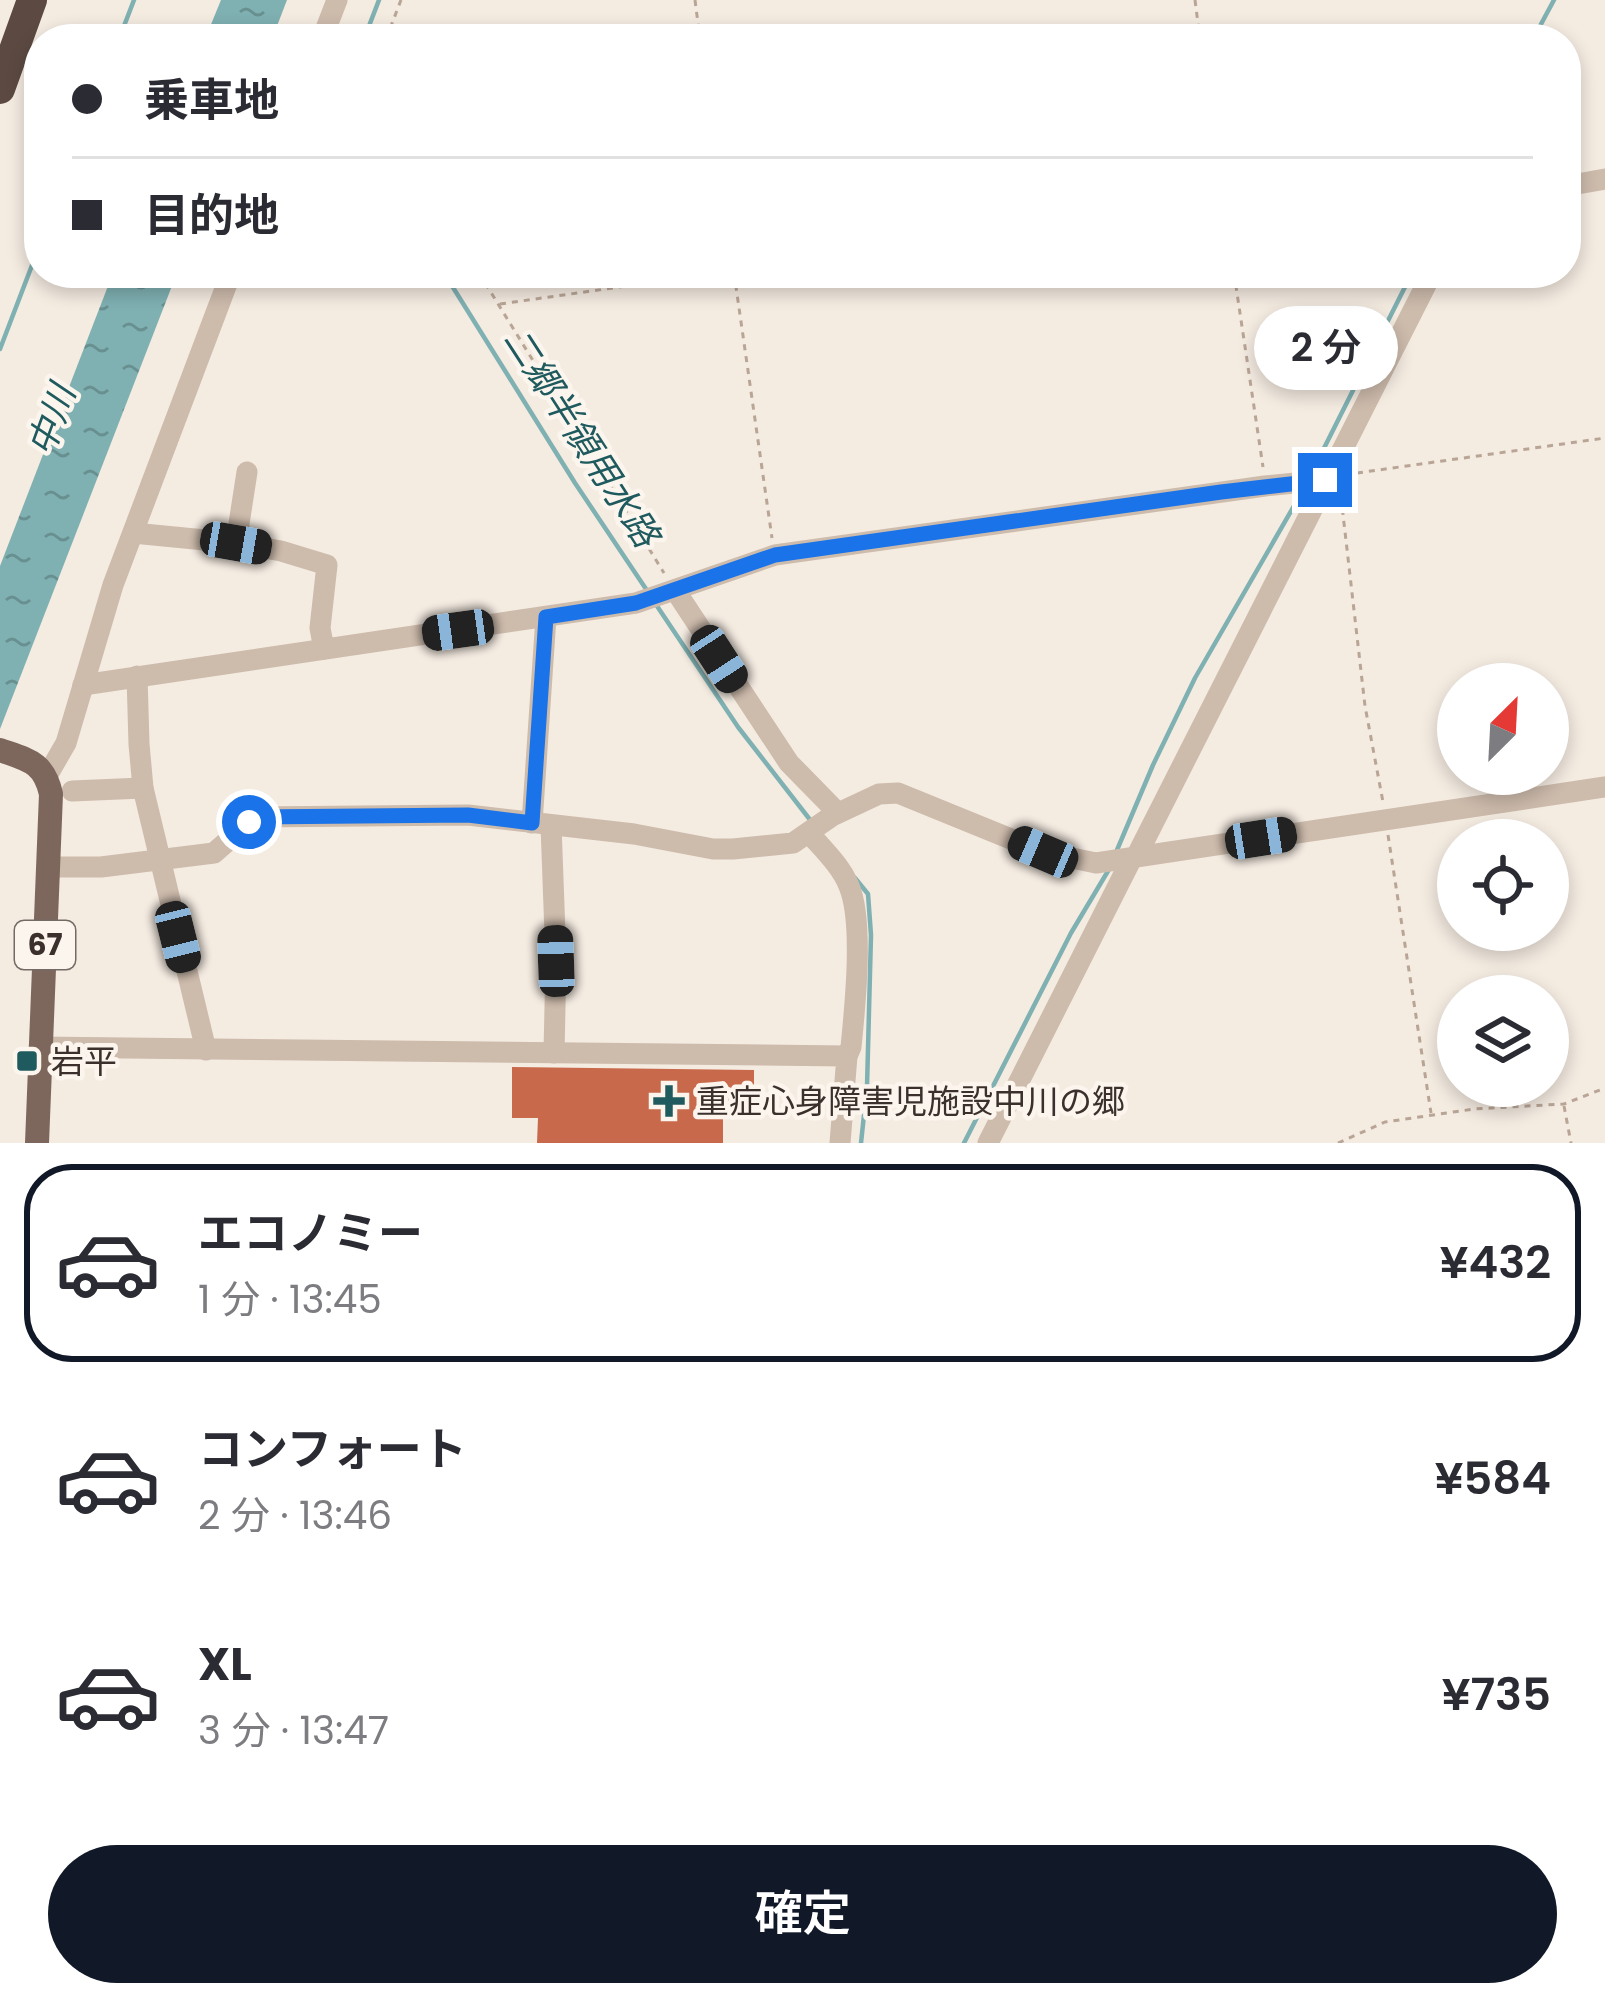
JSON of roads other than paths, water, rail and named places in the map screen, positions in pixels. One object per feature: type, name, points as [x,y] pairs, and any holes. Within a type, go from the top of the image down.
[{"type":"highway","points":[[0,38],[16,0]]},
{"type":"highway","points":[[0,89],[32,0]]},
{"type":"main road","points":[[12,754],[38,766],[47,776]]},
{"type":"main road","name":"67","points":[[37,1143],[52,794],[47,776]]},
{"type":"street","points":[[47,776],[66,743],[113,585],[225,288]]},
{"type":"street","points":[[988,1143],[1131,858],[1332,478],[1425,288]]},
{"type":"street","points":[[236,543],[247,472]]},
{"type":"street","points":[[83,685],[636,603],[775,555],[1332,478]]},
{"type":"street","points":[[133,533],[281,550],[327,565],[320,628],[324,649]]},
{"type":"street","points":[[675,590],[789,763],[835,815]]},
{"type":"street","points":[[546,617],[541,824],[556,961],[554,1053]]},
{"type":"street","points":[[136,676],[143,788],[206,1050]]},
{"type":"street","points":[[72,791],[143,788]]},
{"type":"street","points":[[49,867],[214,853],[254,817],[468,815],[634,834],[712,849],[793,843],[835,815],[880,794],[898,793],[1043,852],[1096,863],[1605,788]]},
{"type":"street","points":[[808,833],[852,892],[856,981],[839,1143]]},
{"type":"street","points":[[39,1047],[847,1056]]},
{"type":"water","points":[[221,0],[287,0],[278,24],[211,24]]},
{"type":"water","points":[[107,288],[171,288],[0,729],[0,566]]},
{"type":"waterway","points":[[125,24],[134,0]]},
{"type":"waterway","name":"二郷半領用水路","points":[[370,24],[379,0]]},
{"type":"waterway","points":[[1541,24],[1554,0]]},
{"type":"waterway","points":[[0,349],[24,286]]},
{"type":"waterway","name":"二郷半領用水路","points":[[453,288],[648,592]]},
{"type":"waterway","points":[[1312,472],[1404,288]]},
{"type":"waterway","points":[[1117,850],[1195,678],[1302,492]]},
{"type":"waterway","name":"二郷半領用水路","points":[[657,606],[738,727],[811,821]]},
{"type":"waterway","points":[[964,1143],[1071,933],[1108,871]]},
{"type":"waterway","name":"二郷半領用水路","points":[[855,878],[868,894],[871,935],[861,1143]]},
{"type":"place","name":"岩平","points":[[27,1061]]},
{"type":"place","name":"重症心身障害児施設中川の郷","points":[[669,1101]]},
{"type":"water label","name":"中川","points":[[51,420]]}]
